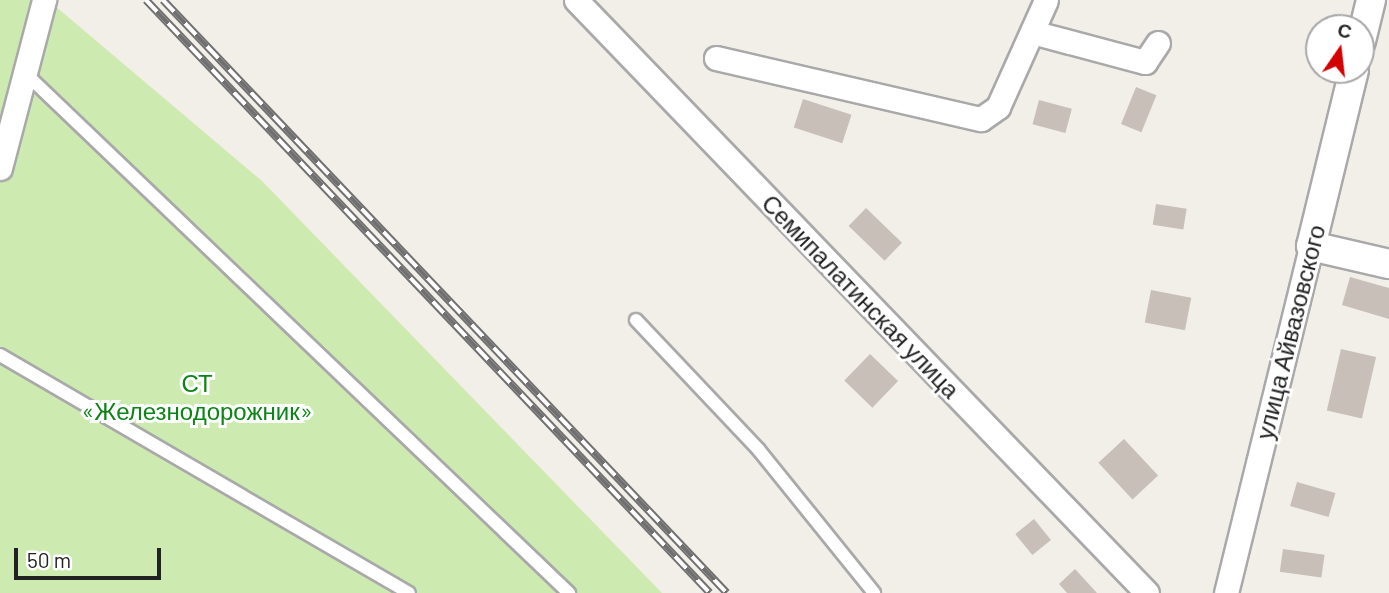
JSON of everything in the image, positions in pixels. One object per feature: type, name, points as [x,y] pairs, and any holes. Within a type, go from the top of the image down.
[{"type":"street","points":[[0,167],[44,0]]},
{"type":"street","name":"Семипалатинская улица","points":[[576,0],[1147,593]]},
{"type":"street","points":[[716,58],[967,117],[992,116],[1046,0]]},
{"type":"street","points":[[1032,32],[1145,62],[1158,43]]},
{"type":"street","name":"улица Айвазовского","points":[[1226,593],[1351,84]]},
{"type":"street","points":[[1311,246],[1389,264]]},
{"type":"lane","points":[[24,73],[569,593]]},
{"type":"lane","points":[[636,320],[758,449],[874,593]]},
{"type":"lane","points":[[0,355],[409,593]]},
{"type":"green space","name":"СТ «Железнодорожник»","points":[[0,0],[48,0],[262,181],[662,593],[0,593]]},
{"type":"building","points":[[1136,87],[1156,95],[1141,132],[1121,124]]},
{"type":"building","points":[[803,99],[852,115],[842,143],[794,128]]},
{"type":"building","points":[[1039,100],[1072,109],[1065,133],[1033,124]]},
{"type":"building","points":[[1156,204],[1187,209],[1183,230],[1153,225]]},
{"type":"building","points":[[866,208],[902,243],[885,261],[849,226]]},
{"type":"building","points":[[1350,277],[1389,288],[1389,319],[1342,305]]},
{"type":"building","points":[[1151,290],[1191,298],[1185,330],[1145,322]]},
{"type":"building","points":[[1341,349],[1376,357],[1362,418],[1327,410]]},
{"type":"building","points":[[870,354],[898,381],[872,408],[844,381]]},
{"type":"building","points":[[1124,439],[1158,476],[1133,499],[1098,463]]},
{"type":"building","points":[[1297,482],[1335,493],[1329,517],[1290,506]]},
{"type":"building","points":[[1034,519],[1051,540],[1032,555],[1015,534]]},
{"type":"building","points":[[1283,549],[1325,555],[1321,578],[1280,572]]},
{"type":"building","points":[[1075,569],[1097,593],[1067,593],[1059,584]]},
{"type":"railway","points":[[146,0],[710,593]]},
{"type":"railway","points":[[163,0],[727,593]]}]
